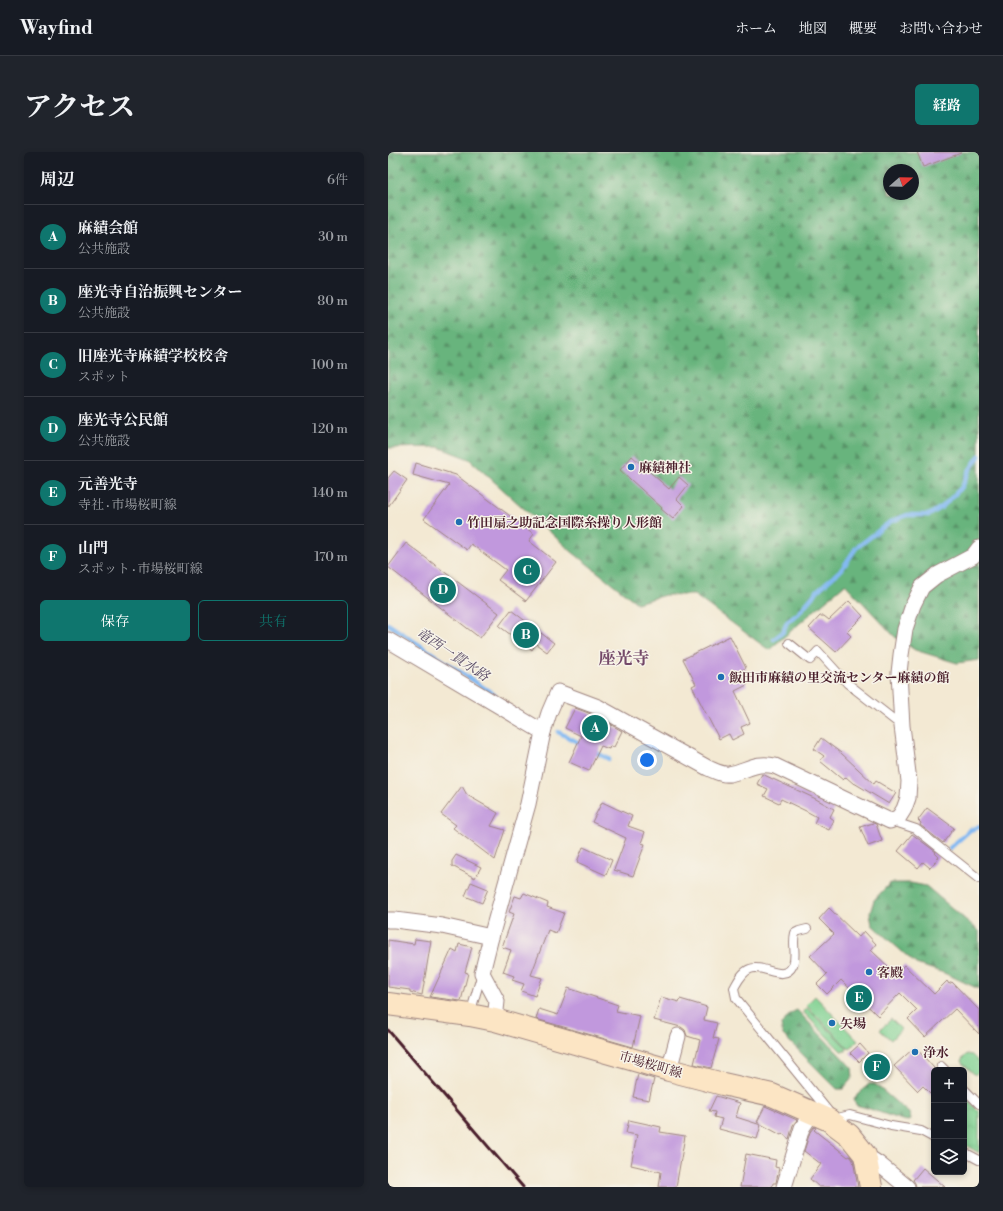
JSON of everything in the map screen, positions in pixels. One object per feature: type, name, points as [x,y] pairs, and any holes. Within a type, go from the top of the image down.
[{"type":"main road","name":"市場桜町線","points":[[388,1004],[470,1015],[495,1020],[669,1070],[772,1095],[820,1116],[849,1135],[865,1155],[871,1187]]},
{"type":"street","points":[[495,1020],[497,1001],[482,973],[528,804],[542,732],[558,692],[598,706],[718,773],[728,774],[758,764],[768,764],[890,821],[899,817],[904,810],[908,798],[909,781],[902,726],[900,673],[900,655],[905,629],[913,605],[922,587],[937,575],[973,556],[979,548]]},
{"type":"street","points":[[388,640],[542,732]]},
{"type":"street","points":[[388,920],[442,926],[491,937]]},
{"type":"street","points":[[669,1070],[678,1036]]},
{"type":"street","points":[[784,1187],[802,1128],[820,1116]]},
{"type":"street","points":[[865,1155],[879,1164],[907,1187]]},
{"type":"lane","points":[[789,643],[810,660],[818,651],[847,683],[902,726]]},
{"type":"lane","points":[[890,821],[916,829],[979,879]]},
{"type":"lane","points":[[807,929],[795,933],[794,961],[793,965],[786,972],[779,974],[758,968],[750,968],[743,973],[734,988],[736,998],[829,1112],[820,1116]]},
{"type":"lane","points":[[470,1015],[482,973]]},
{"type":"lane","points":[[967,1092],[979,1104]]},
{"type":"lane","points":[[820,1116],[850,1115],[890,1126],[921,1131],[931,1136]]},
{"type":"lane","points":[[967,1154],[979,1160]]},
{"type":"green space","points":[[388,152],[979,152],[979,660],[957,663],[915,650],[895,637],[845,584],[769,650],[694,595],[665,595],[637,603],[572,552],[469,459],[438,447],[388,448]]},
{"type":"green space","points":[[890,883],[911,883],[926,886],[979,931],[979,989],[944,973],[916,964],[872,925],[870,913],[874,900]]},
{"type":"green space","name":"矢場","points":[[815,996],[858,1041],[849,1049],[806,1005]]},
{"type":"green space","points":[[807,1008],[847,1048],[846,1051],[841,1051],[804,1013]]},
{"type":"green space","points":[[797,1010],[852,1068],[853,1077],[843,1089],[837,1089],[783,1035],[781,1025],[791,1013]]},
{"type":"green space","points":[[891,1019],[901,1029],[891,1040],[880,1030]]},
{"type":"green space","points":[[967,1054],[972,1055],[979,1062],[979,1071],[975,1075],[961,1062]]},
{"type":"green space","points":[[869,1084],[875,1084],[910,1114],[911,1119],[908,1121],[902,1120],[856,1105],[854,1098]]},
{"type":"green space","points":[[967,1099],[979,1111],[979,1153],[967,1146]]},
{"type":"building","points":[[917,152],[960,152],[961,153],[923,167]]},
{"type":"building","points":[[632,456],[669,489],[679,477],[688,485],[677,499],[684,506],[673,519],[620,470]]},
{"type":"building","points":[[416,463],[456,475],[534,534],[529,541],[556,562],[526,601],[498,580],[506,570],[471,544],[467,550],[424,519],[449,485],[413,475]]},
{"type":"building","points":[[394,471],[407,480],[388,507],[388,478]]},
{"type":"building","points":[[406,543],[499,613],[480,638],[388,567]]},
{"type":"building","points":[[849,601],[863,616],[847,632],[851,636],[836,652],[809,628],[820,616],[824,616],[829,620]]},
{"type":"building","points":[[511,610],[554,643],[547,652],[536,644],[532,650],[499,626]]},
{"type":"building","points":[[730,636],[746,668],[740,671],[747,685],[735,691],[750,723],[741,727],[744,734],[732,740],[729,734],[719,739],[692,686],[696,684],[683,659]]},
{"type":"building","points":[[575,708],[594,715],[622,731],[614,747],[610,746],[609,749],[601,746],[589,771],[569,762],[581,736],[565,728]]},
{"type":"building","points":[[821,738],[841,753],[874,784],[876,781],[896,793],[889,804],[854,784],[846,777],[843,780],[820,761],[824,756],[814,749]]},
{"type":"building","points":[[762,774],[834,809],[830,817],[834,820],[829,830],[814,823],[817,817],[806,811],[781,799],[779,803],[764,796],[768,789],[757,784]]},
{"type":"building","points":[[462,786],[467,795],[498,813],[491,826],[505,830],[495,860],[453,828],[456,825],[441,814]]},
{"type":"building","points":[[602,802],[632,816],[628,826],[645,832],[641,843],[645,844],[633,876],[614,870],[626,838],[592,822]]},
{"type":"building","points":[[927,808],[954,828],[943,843],[920,825],[921,823],[918,820]]},
{"type":"building","points":[[873,823],[876,824],[882,841],[868,846],[860,827]]},
{"type":"building","points":[[912,834],[936,852],[935,853],[939,857],[930,868],[923,862],[918,868],[898,851]]},
{"type":"building","points":[[583,847],[612,860],[606,875],[577,862]]},
{"type":"building","points":[[456,855],[481,867],[475,878],[452,866],[452,861]]},
{"type":"building","points":[[471,882],[488,889],[482,903],[465,896]]},
{"type":"building","points":[[524,893],[548,903],[547,907],[564,913],[556,933],[548,930],[531,975],[542,978],[535,996],[521,991],[524,984],[512,980],[514,976],[503,972],[511,950],[502,947],[514,914],[509,912],[515,896],[521,898]]},
{"type":"building","points":[[829,908],[859,937],[864,931],[876,944],[871,950],[896,974],[904,965],[934,994],[947,981],[949,984],[952,982],[979,1010],[979,1034],[955,1009],[925,1037],[908,1019],[917,1010],[900,993],[878,1016],[841,980],[827,994],[817,984],[827,974],[810,956],[834,934],[819,919]]},
{"type":"building","points":[[415,939],[431,941],[422,995],[410,992],[410,990],[388,987],[388,940],[414,944]]},
{"type":"building","points":[[459,944],[472,947],[465,972],[468,973],[461,1001],[430,997],[452,949],[457,952]]},
{"type":"building","points":[[568,988],[618,1005],[616,1011],[640,1016],[633,1047],[536,1019],[539,1009],[558,1015]]},
{"type":"building","points":[[661,997],[679,1002],[680,999],[707,1007],[704,1020],[717,1023],[713,1038],[719,1039],[711,1068],[694,1064],[700,1040],[687,1036],[685,1030],[681,1027],[654,1020]]},
{"type":"building","points":[[860,1044],[868,1053],[859,1062],[850,1053]]},
{"type":"building","points":[[915,1047],[933,1067],[931,1067],[931,1094],[923,1086],[918,1091],[894,1066]]},
{"type":"building","points":[[638,1074],[654,1079],[649,1100],[633,1097]]},
{"type":"building","points":[[716,1096],[740,1103],[736,1117],[761,1125],[757,1139],[719,1129],[722,1119],[714,1117],[715,1112],[709,1111]]},
{"type":"building","points":[[765,1106],[797,1120],[793,1125],[789,1139],[782,1133],[781,1135],[757,1122]]},
{"type":"building","points":[[629,1120],[661,1127],[660,1132],[685,1136],[676,1187],[659,1187],[661,1172],[631,1165],[637,1135],[626,1133]]},
{"type":"building","points":[[814,1127],[816,1128],[814,1130],[848,1157],[850,1156],[853,1160],[858,1187],[819,1187],[810,1179],[821,1164],[804,1151],[810,1132]]},
{"type":"building","points":[[746,1154],[776,1160],[775,1167],[779,1168],[776,1183],[773,1183],[772,1187],[740,1187]]},
{"type":"building","points":[[923,1168],[945,1187],[916,1187],[913,1180]]},
{"type":"waterway","points":[[774,639],[783,632],[787,622],[798,614],[818,590],[842,569],[856,548],[890,522],[907,515],[929,515],[942,507],[962,487],[969,471],[979,456]]},
{"type":"waterway","name":"竜西一貫水路","points":[[388,624],[495,695]]},
{"type":"waterway","name":"竜西一貫水路","points":[[558,732],[583,745]]},
{"type":"waterway","name":"竜西一貫水路","points":[[593,751],[609,759]]},
{"type":"waterway","points":[[950,848],[970,830],[979,827]]},
{"type":"railway","points":[[388,1030],[523,1187]]},
{"type":"place","name":"麻績神社","points":[[631,467]]},
{"type":"place","name":"竹田扇之助記念国際糸操り人形館","points":[[459,522]]},
{"type":"place","name":"旧座光寺麻績学校校舎","points":[[527,571]]},
{"type":"place","name":"座光寺公民館","points":[[443,590]]},
{"type":"place","name":"座光寺自治振興センター","points":[[526,635]]},
{"type":"place","name":"飯田市麻績の里交流センター麻績の館","points":[[721,677]]},
{"type":"place","name":"麻績会館","points":[[595,728]]},
{"type":"place","name":"客殿","points":[[869,972]]},
{"type":"place","name":"元善光寺","points":[[859,998]]},
{"type":"place","name":"矢場","points":[[832,1023]]},
{"type":"place","name":"浄水","points":[[915,1052]]},
{"type":"place","name":"山門","points":[[877,1067]]},
{"type":"district","name":"座光寺","points":[[624,658]]}]
